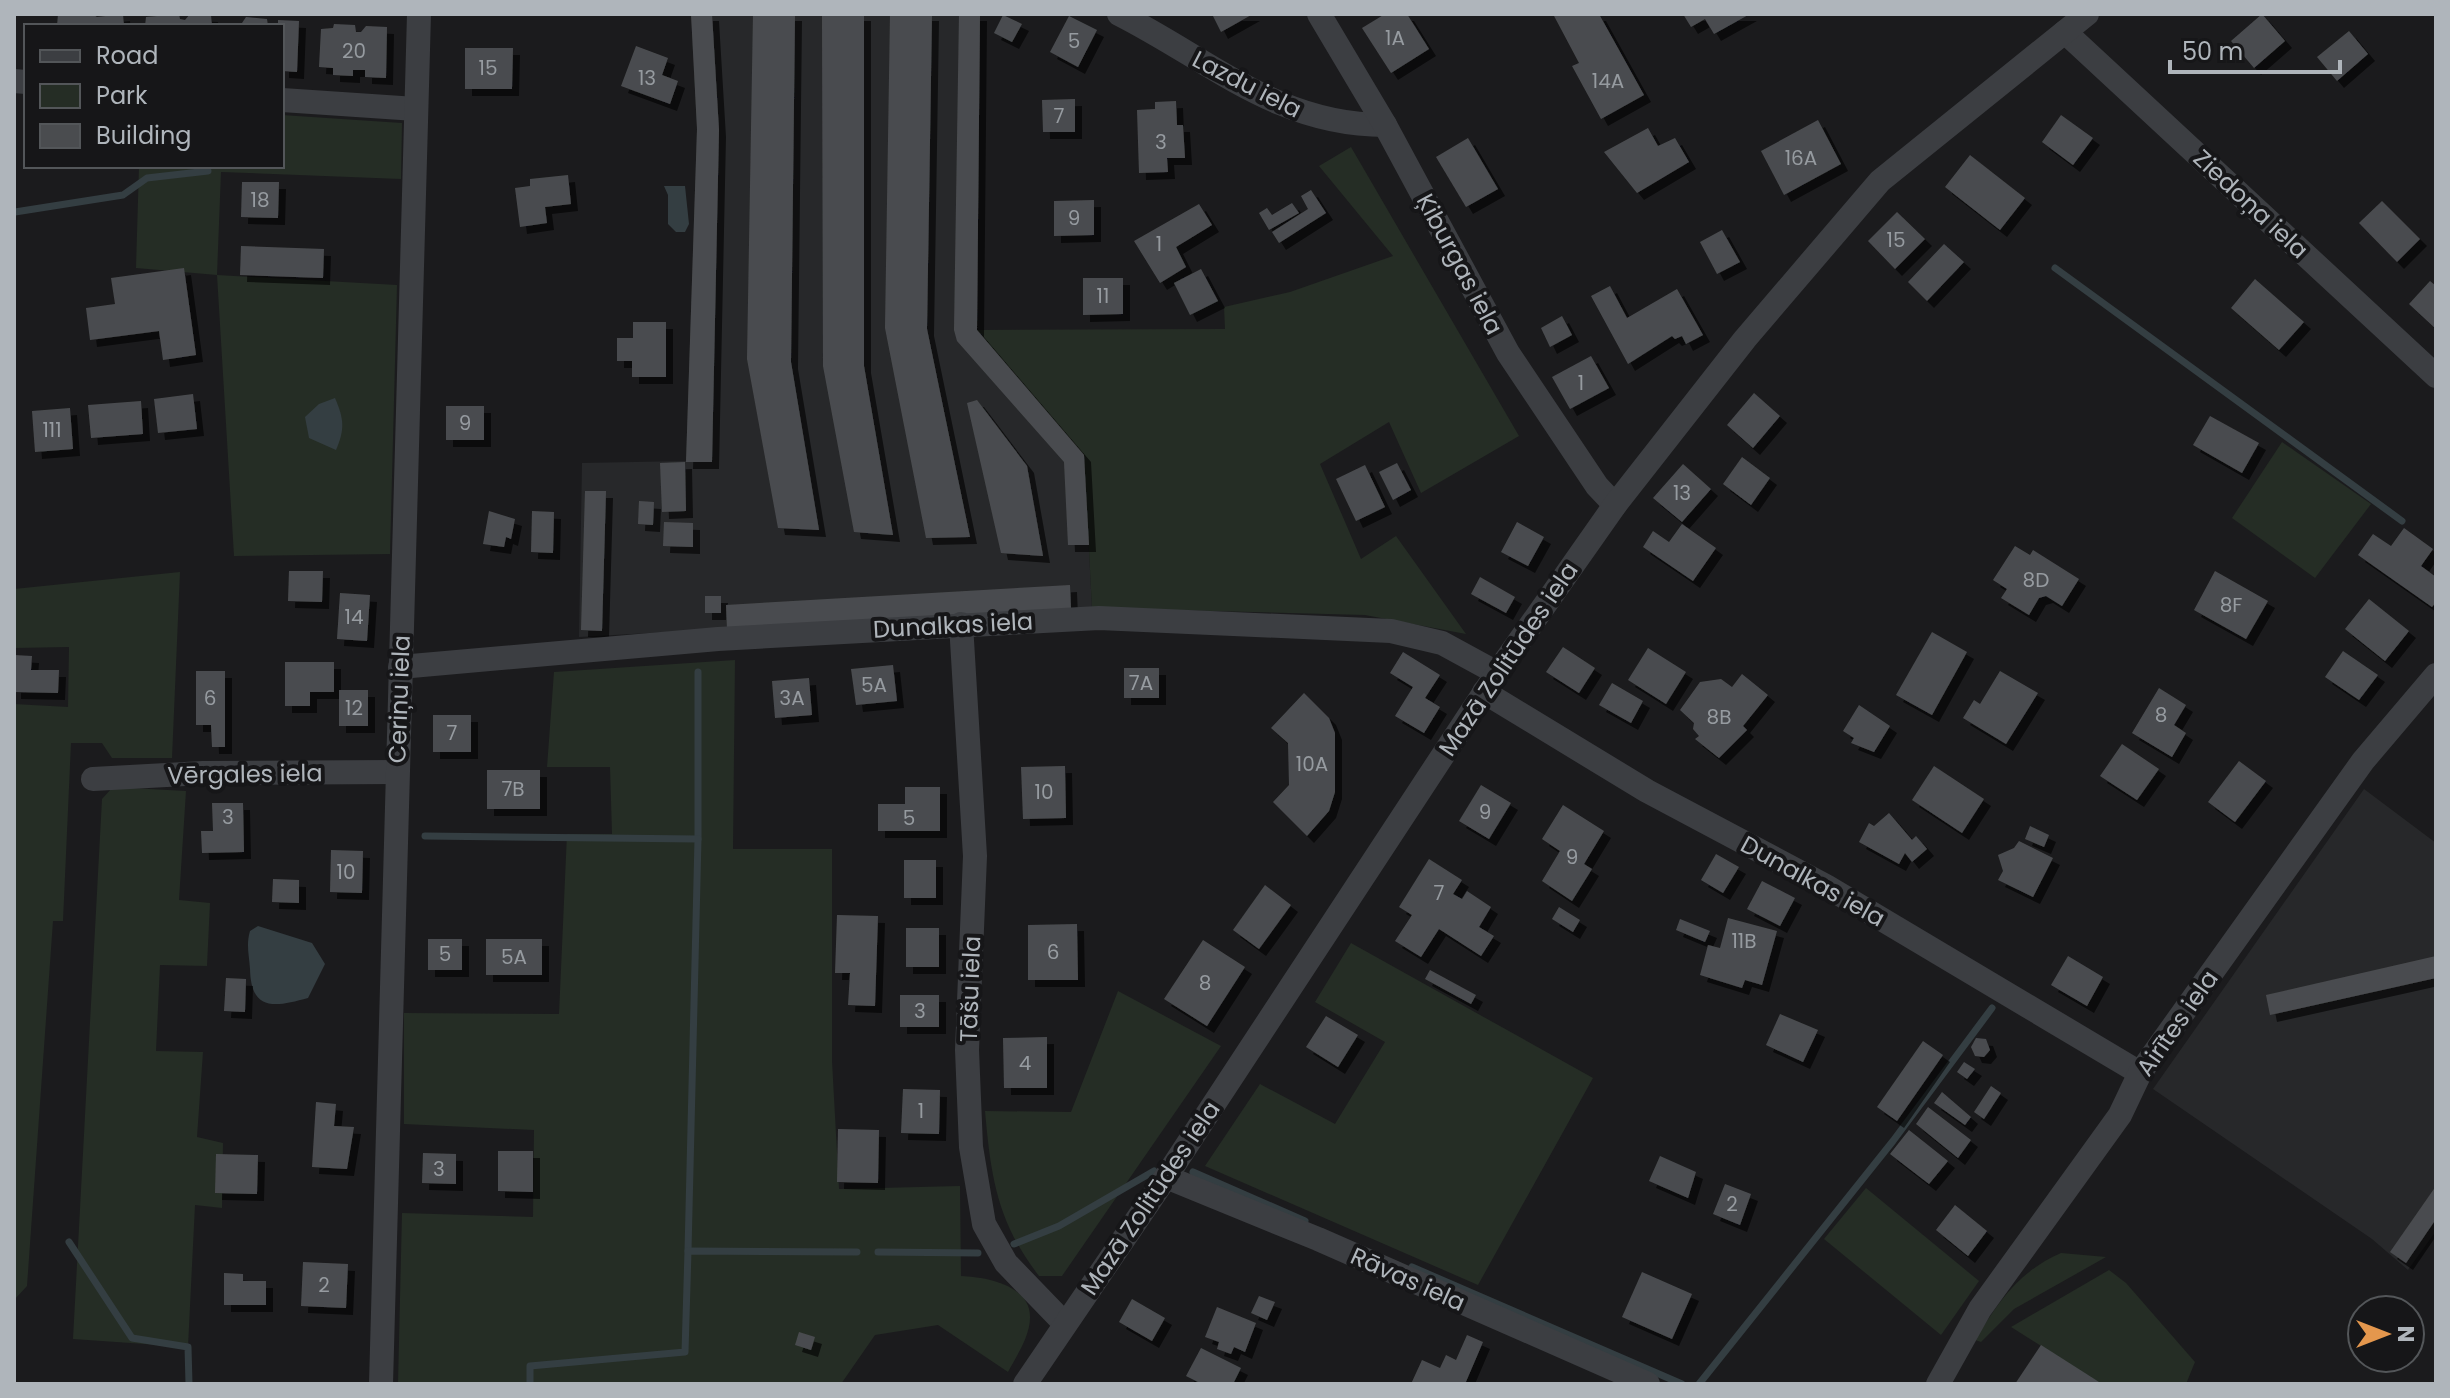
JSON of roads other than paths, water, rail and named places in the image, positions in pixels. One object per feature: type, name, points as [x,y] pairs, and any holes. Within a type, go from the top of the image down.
[{"type":"street","name":"Ceriņu iela","points":[[381,1384],[419,14]]},
{"type":"street","name":"Lazdu iela","points":[[1119,14],[1238,83],[1308,116],[1349,125],[1385,125]]},
{"type":"street","name":"Ķiburgas iela","points":[[1319,14],[1385,125],[1508,353],[1597,486],[1615,505]]},
{"type":"street","name":"Mazā Zolitūdes iela","points":[[1025,1384],[1166,1177],[1491,682],[1615,505],[1745,339],[1880,181],[2087,14]]},
{"type":"street","name":"Ziedoņa iela","points":[[2065,32],[2436,376]]},
{"type":"street","points":[[284,100],[416,109]]},
{"type":"street","name":"Dunalkas iela","points":[[400,667],[718,639],[1099,618],[1350,628],[1417,635],[1442,643],[1491,682],[1647,791],[1826,886],[2140,1073]]},
{"type":"street","name":"Tāšu iela","points":[[961,624],[975,856],[967,1050],[971,1147],[984,1224],[1006,1263],[1065,1324]]},
{"type":"street","name":"Airītes iela","points":[[1938,1384],[1980,1309],[2120,1115],[2140,1073],[2363,761],[2436,675]]},
{"type":"street","name":"Vērgales iela","points":[[93,779],[203,773],[397,772]]},
{"type":"street","name":"Rāvas iela","points":[[1166,1177],[1318,1239],[1648,1384]]},
{"type":"waterway","points":[[15,212],[123,195],[147,178],[208,171]]},
{"type":"waterway","points":[[2055,268],[2402,521]]},
{"type":"waterway","points":[[698,672],[698,839]]},
{"type":"waterway","points":[[425,836],[698,839],[688,1251]]},
{"type":"waterway","points":[[1699,1384],[1893,1141],[1992,1008]]},
{"type":"waterway","points":[[1014,1244],[1059,1226],[1154,1171]]},
{"type":"waterway","points":[[1193,1172],[1305,1221]]},
{"type":"waterway","points":[[69,1242],[132,1338],[188,1347],[189,1384]]},
{"type":"waterway","points":[[530,1384],[530,1366],[685,1352],[688,1251],[857,1252]]},
{"type":"waterway","points":[[878,1252],[978,1253]]},
{"type":"waterway","points":[[1412,1267],[1682,1384]]}]
